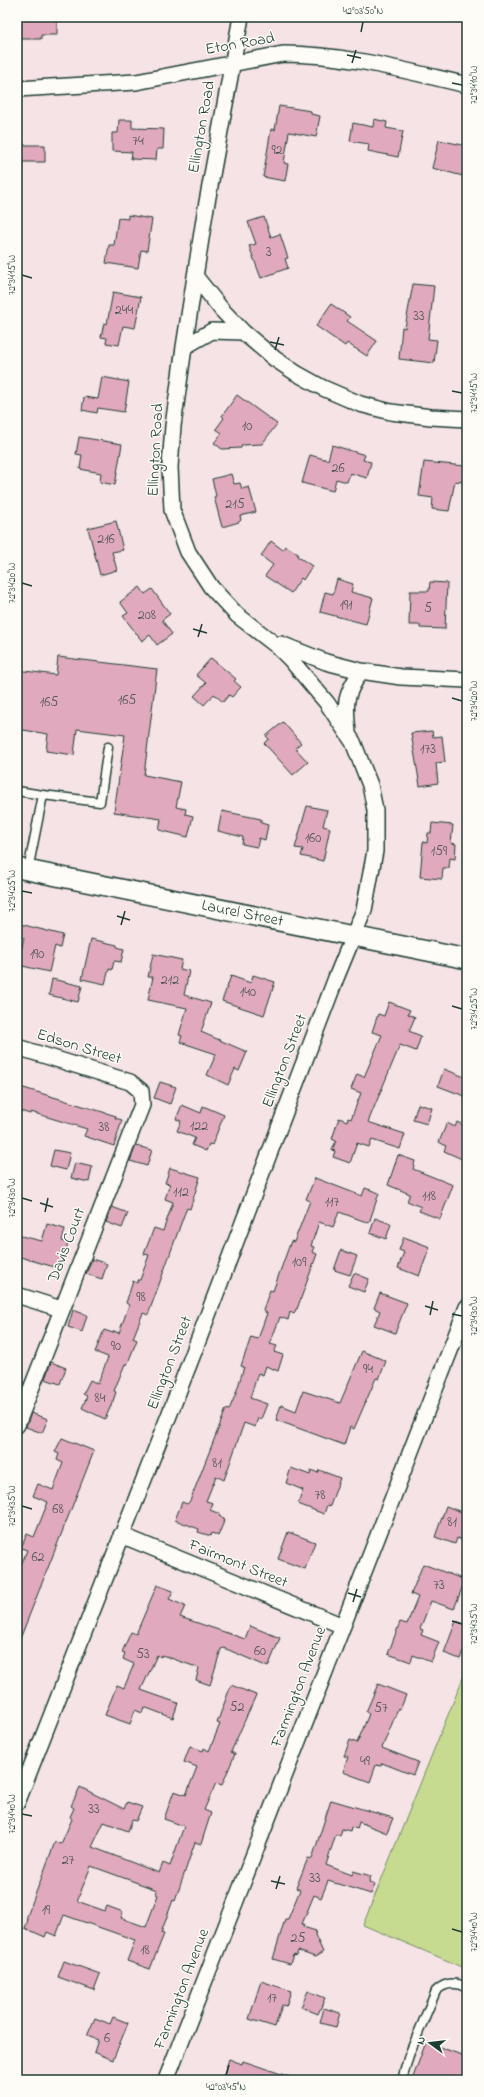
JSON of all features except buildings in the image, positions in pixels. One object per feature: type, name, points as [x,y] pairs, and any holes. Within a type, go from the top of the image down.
[{"type":"street","name":"Ellington Road","points":[[241,17],[195,276],[184,347],[173,426],[170,467],[172,510],[188,552],[200,572],[237,615],[277,646],[305,675],[327,703],[348,735],[361,761],[370,785],[376,833],[373,868],[367,900],[353,936]]},
{"type":"street","name":"Eton Road","points":[[17,89],[136,82],[283,54],[306,54],[353,59],[387,65],[467,85]]},
{"type":"street","points":[[195,276],[222,310],[243,332],[275,359],[323,388],[360,404],[391,412],[431,417],[467,419]]},
{"type":"street","points":[[184,347],[212,331],[243,332]]},
{"type":"street","points":[[256,630],[304,655],[361,671],[400,678],[467,680]]},
{"type":"street","points":[[348,735],[345,708],[347,696],[361,671]]},
{"type":"street","name":"Laurel Street","points":[[22,869],[467,959]]},
{"type":"street","name":"Ellington Street","points":[[17,1803],[195,1350],[353,936]]},
{"type":"street","name":"Edson Street","points":[[17,1047],[130,1082]]},
{"type":"street","name":"Davis Court","points":[[17,1426],[61,1309],[142,1105],[141,1091],[130,1082]]},
{"type":"street","points":[[17,1295],[61,1309]]},
{"type":"street","name":"Farmington Avenue","points":[[166,2080],[467,1307]]},
{"type":"street","name":"Fairmont Street","points":[[121,1536],[343,1626]]},
{"type":"lane","points":[[17,791],[100,802],[108,747]]},
{"type":"lane","points":[[22,869],[43,795]]},
{"type":"lane","points":[[402,2080],[409,2055],[436,1991],[441,1986],[449,1983],[467,1987]]},
{"type":"green space","points":[[467,1668],[467,1969],[363,1925]]}]
